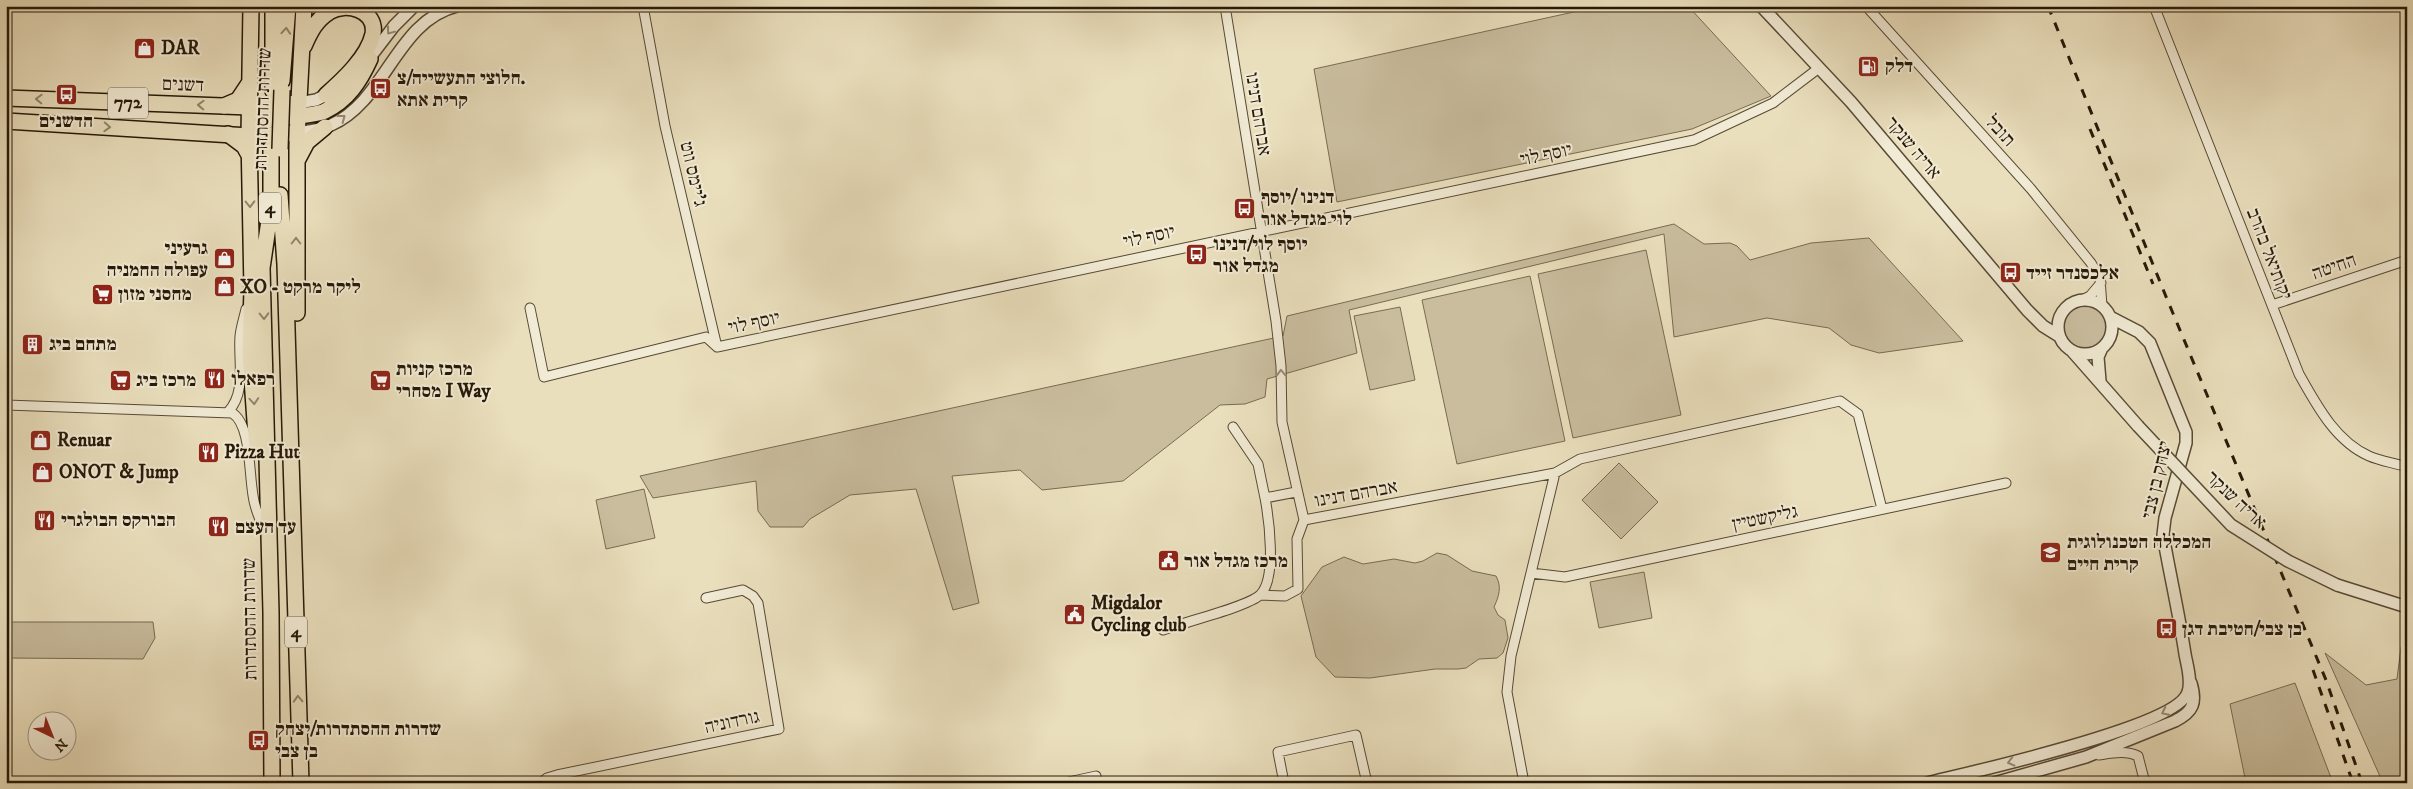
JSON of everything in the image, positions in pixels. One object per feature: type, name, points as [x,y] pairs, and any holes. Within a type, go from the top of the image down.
[{"type":"main road","points":[[251,6],[249,155],[252,288],[250,351],[271,612]]},
{"type":"main road","name":"שדרות ההסתדרות","points":[[272,783],[271,612],[262,268],[271,207],[273,6]]},
{"type":"main road","name":"שדרות ההסתדרות","points":[[288,6],[282,90],[280,209],[285,264],[301,783]]},
{"type":"main road","points":[[292,482],[297,467],[296,165],[304,6]]},
{"type":"main road","points":[[301,54],[314,26],[329,11],[348,7],[360,10],[370,18],[373,28],[370,41],[353,66],[326,96]]},
{"type":"main road","points":[[249,136],[251,129],[261,122],[298,110],[325,110],[346,96],[360,79],[370,59]]},
{"type":"main road","points":[[224,106],[242,96],[250,80]]},
{"type":"main road","name":"דשנים","points":[[6,98],[298,110]]},
{"type":"main road","name":"772","points":[[6,121],[249,136],[297,133]]},
{"type":"main road","points":[[296,165],[307,142],[325,127]]},
{"type":"main road","points":[[228,134],[244,146],[249,155]]},
{"type":"street","points":[[298,110],[326,96],[351,78],[370,59],[394,26],[414,6]]},
{"type":"street","points":[[297,133],[325,127],[342,118],[359,103],[420,27],[437,15],[458,6]]},
{"type":"street","name":"ג'יימס ווט","points":[[643,6],[665,126],[717,347]]},
{"type":"street","name":"אברהם דנינו","points":[[1225,6],[1276,321],[1281,366],[1282,422],[1296,492],[1304,520],[1555,474]]},
{"type":"street","name":"אריה שנקר","points":[[1761,6],[1851,102],[2034,318],[2059,336]]},
{"type":"street","name":"תובל","points":[[1866,6],[2031,188],[2091,263],[2101,283],[2100,298],[2102,306]]},
{"type":"street","name":"יקותיאל בהרב","points":[[2154,6],[2299,374],[2322,414],[2346,441],[2369,456],[2407,466]]},
{"type":"street","name":"יוסף לוי","points":[[530,308],[544,377],[706,337],[717,347],[1260,230],[1694,140],[1773,103],[1819,68]]},
{"type":"street","name":"החיטה","points":[[2272,306],[2407,260]]},
{"type":"street","points":[[2034,318],[2050,321],[2059,317],[2068,306],[2090,296],[2101,283]]},
{"type":"street","points":[[228,412],[236,401],[240,388],[240,335],[252,288]]},
{"type":"street","points":[[2082,300],[2093,301],[2102,306],[2110,316],[2112,323],[2110,338]]},
{"type":"street","name":"יצחק בן צבי","points":[[1994,783],[2086,757],[2155,730],[2188,713],[2195,701],[2188,675],[2163,535],[2165,518],[2186,443],[2186,432],[2154,350],[2138,332],[2110,316]]},
{"type":"street","points":[[2059,317],[2059,336],[2072,351],[2088,354],[2102,348]]},
{"type":"street","points":[[2101,383],[2098,357],[2102,348],[2110,338],[2122,330],[2138,332]]},
{"type":"street","name":"אריה שנקר","points":[[2072,351],[2138,426],[2231,525],[2288,561],[2337,585],[2407,607]]},
{"type":"street","points":[[1524,783],[1507,692],[1511,656],[1555,474],[1580,459],[1840,401],[1858,414],[1882,509]]},
{"type":"street","points":[[6,405],[228,412],[237,416],[242,422],[255,505],[263,527]]},
{"type":"street","points":[[1163,630],[1246,604],[1260,595],[1268,581],[1271,535],[1266,498],[1258,464],[1233,427]]},
{"type":"street","name":"גליקשטיין","points":[[1531,573],[1565,577],[2006,483]]},
{"type":"street","points":[[1266,498],[1296,492]]},
{"type":"street","points":[[1260,595],[1285,596],[1298,589],[1297,539],[1304,520]]},
{"type":"street","name":"גורדוניה","points":[[541,783],[547,778],[557,775],[779,729],[758,603],[753,596],[743,590],[706,598]]},
{"type":"street","name":"יצחק בן צבי","points":[[1927,783],[2047,753],[2155,717],[2175,707],[2185,699],[2189,691],[2188,675]]},
{"type":"street","points":[[1284,783],[1278,752],[1356,735],[1367,783]]},
{"type":"street","points":[[2086,757],[2117,752],[2132,753],[2141,759],[2145,783]]},
{"type":"street","points":[[1064,783],[1096,776],[1097,783]]},
{"type":"shaded area","points":[[1601,6],[1688,6],[1771,96],[1692,129],[1337,202],[1314,69]]},
{"type":"shaded area","points":[[1674,224],[1704,244],[1730,243],[1737,246],[1750,260],[1811,243],[1869,238],[1963,341],[1879,353],[1851,345],[1829,328],[1767,318],[1674,337],[1664,234],[1349,310],[1357,353],[1267,379],[1265,397],[1245,404],[1220,405],[1123,481],[1042,490],[1020,470],[952,476],[979,603],[953,610],[916,489],[850,495],[810,519],[803,527],[770,527],[758,511],[756,481],[653,498],[640,476],[1283,336],[1287,316]]},
{"type":"shaded area","points":[[1646,250],[1681,415],[1573,438],[1538,274]]},
{"type":"shaded area","points":[[1530,276],[1565,441],[1457,464],[1422,300]]},
{"type":"shaded area","points":[[2089,306],[2097,309],[2103,315],[2106,327],[2103,339],[2097,345],[2081,348],[2073,345],[2067,339],[2064,323],[2067,315],[2073,309]]},
{"type":"shaded area","points":[[1400,307],[1415,380],[1370,390],[1354,316]]},
{"type":"shaded area","points":[[1619,463],[1658,502],[1621,539],[1582,500]]},
{"type":"shaded area","points":[[644,489],[655,538],[606,549],[596,500]]},
{"type":"shaded area","points":[[1437,553],[1447,555],[1472,571],[1496,576],[1499,592],[1494,607],[1498,615],[1505,620],[1508,638],[1503,653],[1497,658],[1479,659],[1466,668],[1435,669],[1370,678],[1335,677],[1316,657],[1301,596],[1322,567],[1344,557],[1363,564],[1394,559],[1415,563]]},
{"type":"shaded area","points":[[1644,572],[1652,618],[1599,628],[1590,582]]},
{"type":"shaded area","points":[[6,622],[153,622],[155,638],[143,659],[6,658]]},
{"type":"shaded area","points":[[2407,646],[2407,783],[2383,783],[2325,653],[2366,685],[2397,679],[2401,647]]},
{"type":"shaded area","points":[[2295,683],[2333,783],[2246,783],[2230,704]]},
{"type":"railway","points":[[2048,6],[2167,299],[2326,680],[2362,783]]},
{"type":"railway","points":[[2090,129],[2153,284]]},
{"type":"railway","points":[[2313,670],[2353,783]]},
{"type":"place","name":"DAR","points":[[145,48]]},
{"type":"place","name":"דלק","points":[[1869,66]]},
{"type":"place","name":"חלוצי התעשייה/צ. קרית אתא","points":[[381,89]]},
{"type":"place","name":"הדשנים","points":[[66,95]]},
{"type":"place","name":"דנינו /יוסף לוי מגדל אור","points":[[1245,208]]},
{"type":"place","name":"יוסף לוי/דנינו מגדל אור","points":[[1197,255]]},
{"type":"place","name":"גרעיני עפולה החמניה","points":[[224,259]]},
{"type":"place","name":"אלכסנדר זייד","points":[[2010,273]]},
{"type":"place","name":"XO - ליקר מרקט","points":[[224,287]]},
{"type":"place","name":"מחסני מזון","points":[[102,294]]},
{"type":"place","name":"מתחם ביג","points":[[33,344]]},
{"type":"place","name":"רפאלו","points":[[215,379]]},
{"type":"place","name":"מרכז ביג","points":[[120,380]]},
{"type":"place","name":"מרכז קניות מסחרי I Way","points":[[380,380]]},
{"type":"place","name":"Renuar","points":[[41,440]]},
{"type":"place","name":"Pizza Hut","points":[[208,452]]},
{"type":"place","name":"ONOT & Jump","points":[[43,472]]},
{"type":"place","name":"הבורקס הבולגרי","points":[[45,520]]},
{"type":"place","name":"עד העצם","points":[[219,527]]},
{"type":"place","name":"המכללה הטכנולוגית קרית חיים","points":[[2051,553]]},
{"type":"place","name":"מרכז מגדל אור","points":[[1168,561]]},
{"type":"place","name":"Migdalor Cycling club","points":[[1075,614]]},
{"type":"place","name":"בן צבי/חטיבת דגן","points":[[2166,629]]},
{"type":"place","name":"שדרות ההסתדרות/יצחק בן צבי","points":[[259,740]]}]
